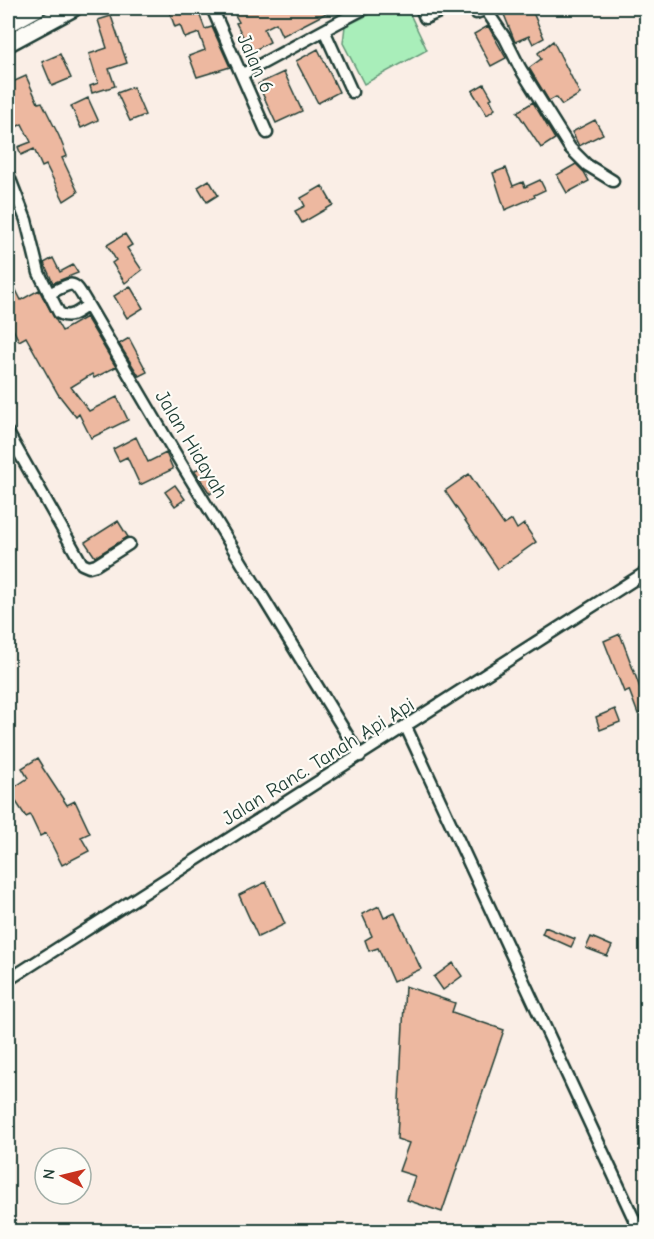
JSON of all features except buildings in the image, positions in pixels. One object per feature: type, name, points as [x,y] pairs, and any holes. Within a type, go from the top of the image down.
[{"type":"highway","points":[[8,24],[37,8]]},
{"type":"highway","points":[[8,43],[73,8]]},
{"type":"street","name":"Jalan 6","points":[[212,8],[267,133]]},
{"type":"street","points":[[243,74],[365,8]]},
{"type":"street","points":[[423,13],[448,8]]},
{"type":"street","points":[[474,8],[476,13],[488,9],[520,68],[570,148],[587,165],[613,181]]},
{"type":"street","points":[[324,30],[352,92]]},
{"type":"street","points":[[8,174],[17,193],[39,273],[49,294],[59,313],[70,316],[88,305],[73,284],[68,284],[49,294]]},
{"type":"street","name":"Jalan Hidayah","points":[[88,305],[182,465],[360,756]]},
{"type":"street","points":[[8,433],[82,564],[89,567],[96,565],[129,544]]},
{"type":"street","name":"Jalan Ranc. Tanah Api Api","points":[[8,980],[646,572]]},
{"type":"street","points":[[406,727],[640,1232]]},
{"type":"green space","points":[[383,8],[407,8],[427,50],[364,84],[343,43],[345,26]]}]
